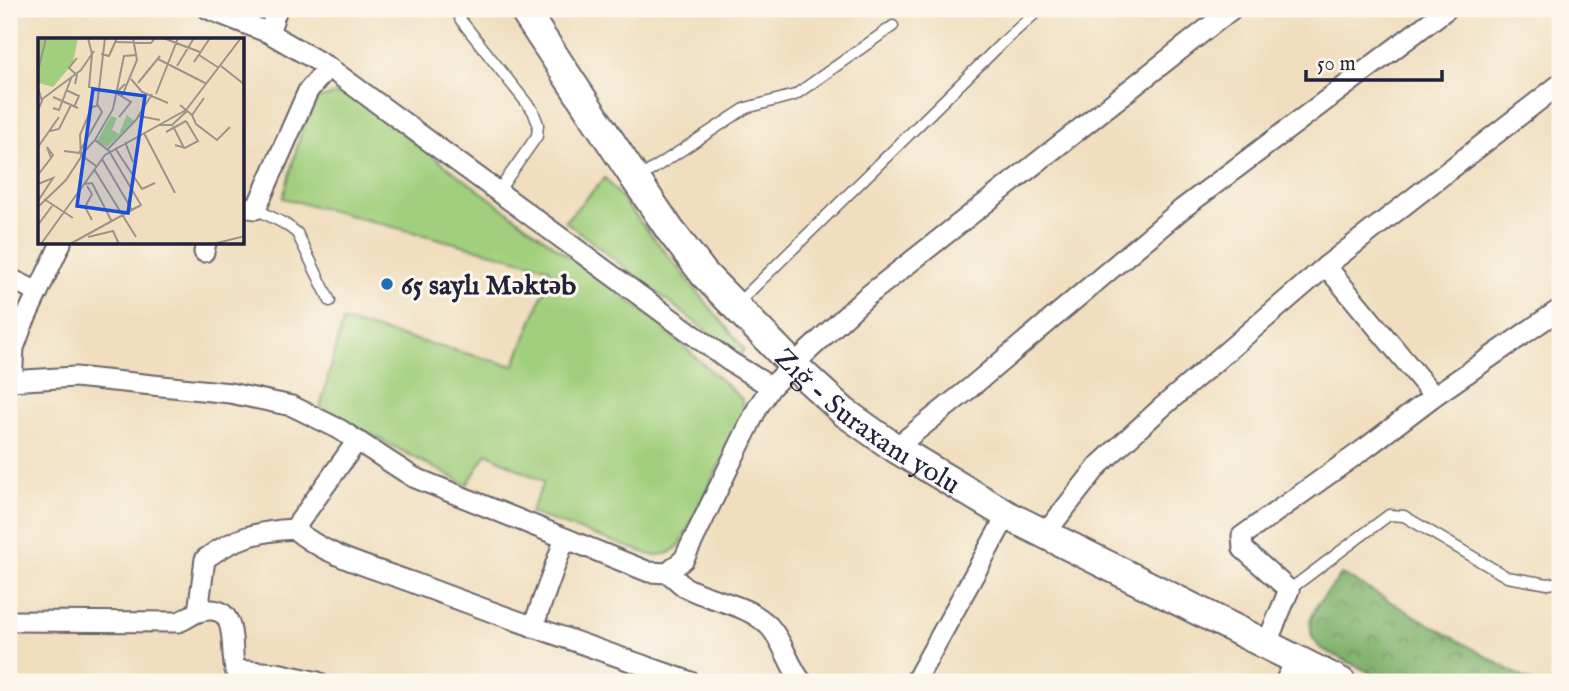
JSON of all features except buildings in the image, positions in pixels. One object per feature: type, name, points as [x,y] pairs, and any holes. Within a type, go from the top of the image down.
[{"type":"main road","name":"Zığ - Suraxanı yolu","points":[[523,9],[636,180],[704,274],[793,365],[845,412],[895,448],[1007,515],[1266,645],[1291,671],[1341,682]]},
{"type":"street","points":[[208,9],[270,33],[328,67],[729,361],[771,387]]},
{"type":"street","points":[[270,33],[277,9]]},
{"type":"street","points":[[668,573],[684,559],[758,408],[771,387],[793,365],[866,298],[1232,9]]},
{"type":"street","points":[[895,448],[1182,209],[1447,9]]},
{"type":"street","points":[[250,208],[308,91],[328,67]]},
{"type":"street","points":[[1044,535],[1099,465],[1160,409],[1325,266],[1560,84]]},
{"type":"street","points":[[60,245],[15,348],[10,379],[75,377],[230,393],[292,406],[338,429],[413,477],[649,572],[668,573],[686,587],[744,609],[769,626],[781,643],[793,672],[802,682]]},
{"type":"street","points":[[1325,266],[1434,396]]},
{"type":"street","points":[[9,278],[38,292]]},
{"type":"street","points":[[1266,645],[1290,590],[1243,549],[1242,536],[1434,396],[1560,309]]},
{"type":"street","points":[[293,529],[358,441]]},
{"type":"street","points":[[915,682],[1007,515]]},
{"type":"street","points":[[198,612],[205,559],[223,545],[264,531],[293,529],[309,542],[348,559],[691,682]]},
{"type":"street","points":[[533,627],[565,538]]},
{"type":"street","points":[[9,621],[178,622],[198,612],[217,612],[226,615],[231,623],[235,670],[277,673],[318,682]]},
{"type":"lane","points":[[735,306],[1003,41],[1040,9]]},
{"type":"lane","points":[[460,19],[533,111],[538,124],[537,136],[499,190]]},
{"type":"lane","points":[[636,180],[746,108],[795,95],[893,26]]},
{"type":"lane","points":[[250,208],[285,224],[297,233],[330,301]]},
{"type":"lane","points":[[1290,590],[1389,515],[1404,516],[1507,577],[1548,584],[1560,582]]},
{"type":"green space","points":[[346,92],[652,318],[741,398],[745,413],[680,545],[669,553],[654,556],[530,513],[544,482],[487,453],[467,485],[320,408],[343,321],[514,366],[546,286],[550,268],[283,198],[310,100]]},
{"type":"green space","points":[[605,178],[744,349],[740,357],[565,221]]},
{"type":"green space","points":[[1342,574],[1531,682],[1389,682],[1320,648],[1312,637],[1310,621],[1317,605]]},
{"type":"place","name":"65 saylı Məktəb","points":[[387,284]]}]
